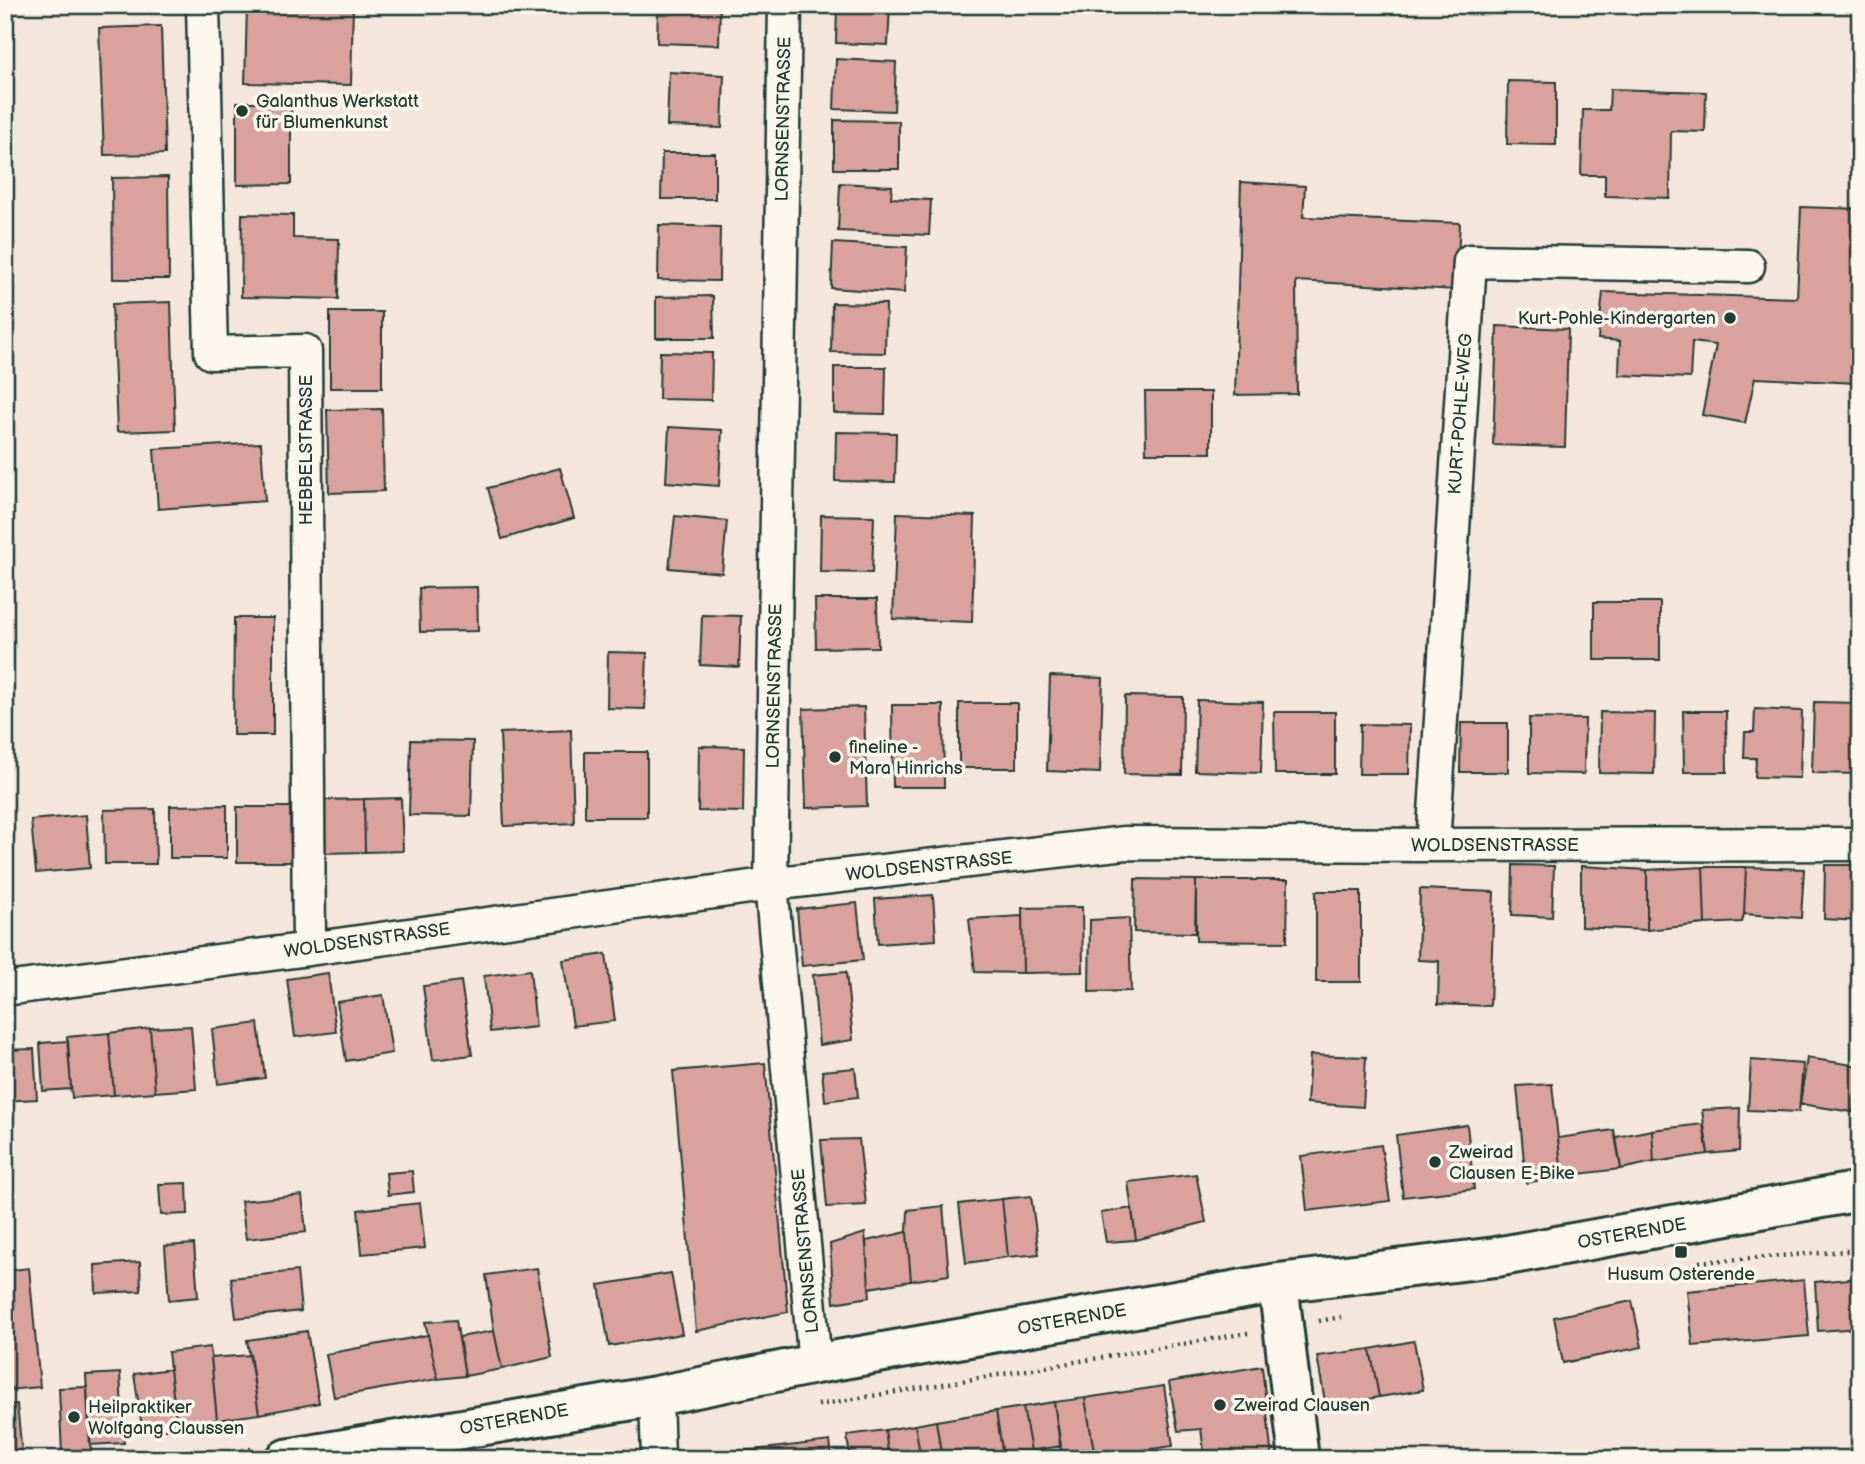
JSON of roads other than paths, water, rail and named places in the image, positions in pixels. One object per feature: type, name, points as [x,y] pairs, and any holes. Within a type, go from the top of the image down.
[{"type":"main road","name":"OSTERENDE","points":[[286,1459],[656,1396],[815,1364],[1278,1283],[1496,1257],[1860,1191]]},
{"type":"main road","points":[[1278,1283],[1299,1459]]},
{"type":"street","name":"HEBBELSTRASSE","points":[[204,5],[211,353],[305,351],[309,948]]},
{"type":"street","name":"LORNSENSTRASSE","points":[[785,5],[771,884],[815,1364]]},
{"type":"street","name":"KURT-POHLE-WEG","points":[[1433,845],[1470,261],[1748,266]]},
{"type":"street","name":"WOLDSENSTRASSE","points":[[5,989],[771,884],[1125,843],[1860,844]]},
{"type":"street","points":[[656,1396],[658,1459]]},
{"type":"place","name":"Galanthus Werkstatt für Blumenkunst","points":[[242,111]]},
{"type":"place","name":"Kurt-Pohle-Kindergarten","points":[[1730,318]]},
{"type":"place","name":"fineline - Mara Hinrichs","points":[[835,757]]},
{"type":"place","name":"Zweirad Clausen E-Bike","points":[[1435,1162]]},
{"type":"place","name":"Husum Osterende","points":[[1681,1252]]},
{"type":"place","name":"Zweirad Clausen","points":[[1220,1405]]},
{"type":"place","name":"Heilpraktiker Wolfgang Claussen","points":[[74,1417]]}]
